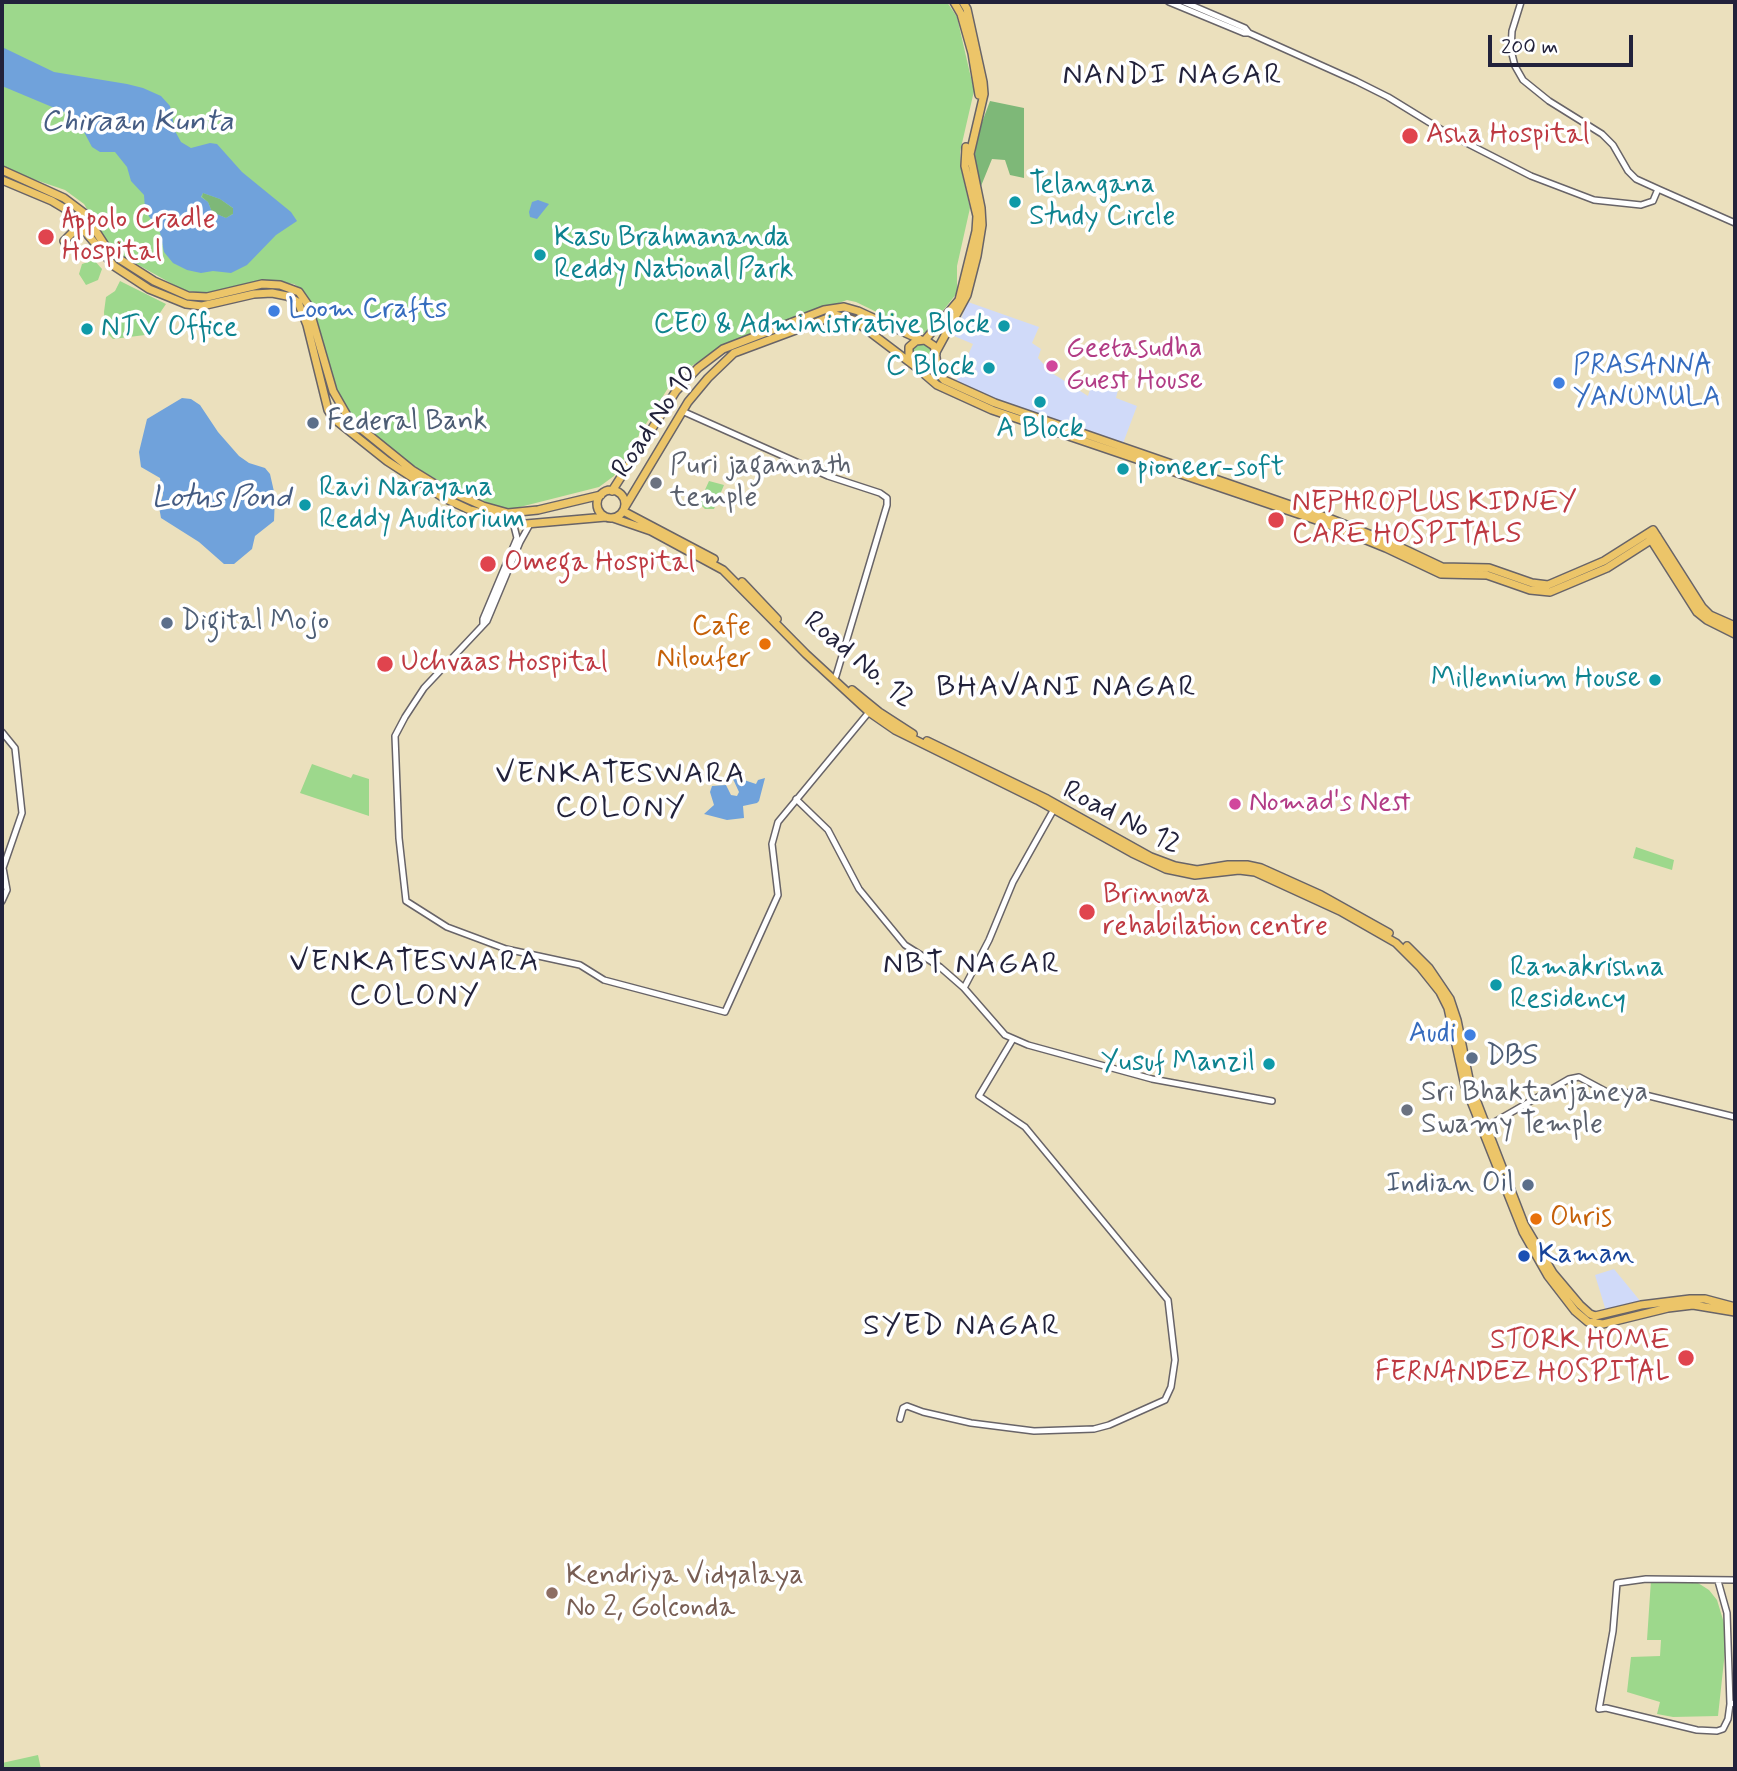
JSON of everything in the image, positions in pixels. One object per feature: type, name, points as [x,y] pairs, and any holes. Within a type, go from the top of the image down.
[{"type":"main road","points":[[909,361],[909,347],[923,340],[959,300],[976,231],[977,216],[965,156],[979,89],[961,14],[954,2]]},
{"type":"main road","points":[[916,367],[931,365],[967,295],[982,225],[970,154],[984,94],[980,58],[963,2]]},
{"type":"main road","points":[[2,170],[64,198],[84,213],[106,247],[121,260],[154,281],[188,296],[207,297],[262,284],[280,285],[299,292],[308,305],[339,405],[349,419],[390,458]]},
{"type":"main road","points":[[2,180],[67,210],[114,266],[149,289],[186,304],[211,306],[254,294],[272,293],[298,302],[331,415],[341,426],[390,458],[433,492],[513,522],[531,524],[610,518],[624,509]]},
{"type":"main road","points":[[64,241],[73,232],[82,229]]},
{"type":"main road","name":"Road No 10","points":[[612,491],[676,391],[698,368],[723,349],[824,310],[849,312]]},
{"type":"main road","points":[[849,312],[934,346],[940,382]]},
{"type":"main road","points":[[849,312],[916,367],[940,382],[1022,421],[1322,522],[1387,548],[1441,574],[1488,575],[1530,590],[1550,592],[1607,568],[1652,537]]},
{"type":"main road","name":"Road No 10","points":[[624,509],[682,411],[708,378],[734,353],[849,312]]},
{"type":"main road","points":[[472,506],[522,513],[612,491]]},
{"type":"main road","name":"Road No. 12","points":[[612,491],[620,494],[624,509],[727,568],[806,649],[897,725],[1047,799],[1151,857],[1175,866],[1197,870],[1228,865],[1261,868],[1321,895],[1403,942],[1429,968],[1450,999],[1458,1020],[1470,1084],[1528,1232],[1553,1273],[1590,1314],[1697,1299],[1735,1307]]},
{"type":"main road","points":[[601,495],[597,507],[610,518]]},
{"type":"main road","name":"Road No 12","points":[[610,518],[651,531],[723,570],[800,649],[869,712],[895,730],[1054,809],[1166,869],[1195,875],[1239,870],[1255,872],[1340,911],[1396,943],[1429,977],[1448,1008],[1465,1086],[1485,1128],[1508,1198],[1531,1248],[1562,1295],[1588,1322],[1603,1324],[1668,1308],[1693,1305],[1735,1312]]},
{"type":"main road","points":[[1652,537],[1702,607],[1710,615],[1735,626]]},
{"type":"main road","points":[[1652,537],[1697,612],[1735,634]]},
{"type":"street","points":[[1169,2],[1249,33]]},
{"type":"street","points":[[1184,2],[1388,97],[1445,132],[1531,176],[1594,200],[1641,205],[1653,201],[1658,189]]},
{"type":"street","points":[[1521,2],[1512,31],[1511,50],[1515,66],[1523,80],[1602,134],[1613,145],[1628,171],[1636,179],[1735,223]]},
{"type":"street","points":[[682,411],[828,476],[880,493],[887,498],[836,676]]},
{"type":"street","points":[[483,625],[483,619],[517,538],[513,522]]},
{"type":"street","points":[[531,524],[520,542],[487,621],[424,688],[395,736],[399,838],[406,901],[447,927],[506,949],[580,965],[604,980],[725,1012],[778,895],[772,844],[778,822],[869,712]]},
{"type":"street","points":[[2,732],[15,748],[22,813],[3,868],[7,890],[2,901]]},
{"type":"street","points":[[796,799],[828,830],[859,890],[905,945],[940,967],[964,988],[997,1027],[1013,1039],[1152,1079],[1272,1101]]},
{"type":"street","points":[[964,988],[989,940],[1013,882],[1054,809]]},
{"type":"street","points":[[900,1419],[903,1408],[907,1406],[971,1423],[1034,1431],[1094,1429],[1165,1400],[1171,1387],[1175,1360],[1168,1300],[1025,1127],[979,1096],[1013,1039]]},
{"type":"street","points":[[1485,1128],[1569,1079],[1579,1077],[1607,1093],[1637,1093],[1735,1117]]},
{"type":"street","points":[[1718,1581],[1727,1613],[1733,1704],[1723,1728],[1717,1731],[1698,1730],[1606,1708],[1599,1709],[1613,1631],[1617,1583],[1646,1578],[1735,1580]]},
{"type":"shaded area","points":[[968,302],[1039,327],[1032,343],[1041,349],[1038,358],[1052,373],[1088,396],[1092,383],[1118,390],[1116,398],[1137,406],[1122,446],[1017,411],[955,384],[973,344],[954,336]]},
{"type":"shaded area","points":[[1614,1269],[1641,1302],[1606,1311],[1595,1275]]},
{"type":"green space","name":"Kasu Brahmananda Reddy National Park","points":[[2,2],[947,2],[957,17],[974,91],[960,152],[970,208],[957,266],[957,293],[922,334],[847,300],[727,344],[693,365],[668,388],[614,476],[599,487],[512,509],[498,507],[448,486],[417,468],[351,416],[338,393],[309,299],[303,290],[294,284],[264,280],[209,294],[183,290],[124,257],[107,242],[84,204],[65,190],[2,165]]},
{"type":"green space","points":[[990,101],[1024,108],[1024,178],[1010,175],[1005,160],[992,159],[981,186],[974,161],[978,133]]},
{"type":"green space","points":[[203,193],[220,199],[234,209],[234,213],[226,218],[212,212],[208,202],[202,197]]},
{"type":"green space","points":[[94,260],[102,269],[98,280],[86,285],[79,274],[82,264]]},
{"type":"green space","points":[[120,281],[166,304],[145,335],[113,339],[105,331],[106,297],[115,291]]},
{"type":"green space","points":[[923,344],[933,351],[934,355],[927,365],[923,366],[913,359],[912,355],[919,345]]},
{"type":"green space","points":[[709,481],[724,485],[714,509],[705,509],[699,503]]},
{"type":"green space","points":[[312,764],[351,778],[353,774],[369,779],[369,816],[300,793]]},
{"type":"green space","points":[[1636,847],[1674,860],[1672,870],[1633,858]]},
{"type":"green space","points":[[1651,1580],[1698,1583],[1709,1590],[1717,1600],[1727,1633],[1718,1716],[1673,1717],[1657,1714],[1660,1702],[1627,1692],[1631,1657],[1660,1656],[1661,1640],[1647,1640]]},
{"type":"green space","points":[[38,1755],[41,1769],[2,1769],[2,1763]]},
{"type":"water","name":"Chiraan Kunta","points":[[2,47],[54,72],[127,84],[161,96],[170,106],[175,131],[181,142],[191,148],[217,144],[242,172],[291,212],[297,221],[276,235],[247,265],[231,273],[187,270],[173,263],[164,252],[158,223],[150,218],[145,209],[144,195],[131,181],[127,167],[115,152],[100,152],[92,147],[76,117],[2,86]],"holes":[[[203,193],[220,199],[233,208],[233,214],[226,218],[212,212],[208,202],[201,197]]]},
{"type":"water","points":[[538,200],[549,204],[537,219],[530,217],[529,212],[532,202]]},
{"type":"water","name":"Lotus Pond","points":[[182,398],[191,399],[200,405],[218,432],[239,456],[249,463],[265,468],[270,474],[275,496],[274,521],[255,536],[252,549],[234,564],[224,564],[199,542],[161,518],[159,507],[163,495],[160,478],[141,467],[139,452],[147,419]]},
{"type":"water","points":[[735,777],[756,784],[758,780],[765,778],[759,801],[743,806],[744,818],[727,820],[704,814],[714,805],[710,792],[712,786],[726,785],[731,795],[737,796],[739,792],[733,779]]},
{"type":"place","name":"Asha Hospital","points":[[1410,136]]},
{"type":"place","name":"Telangana Study Circle","points":[[1015,202]]},
{"type":"place","name":"Appolo Cradle Hospital","points":[[46,237]]},
{"type":"place","name":"Kasu Brahmananda Reddy National Park","points":[[540,255]]},
{"type":"place","name":"Loom Crafts","points":[[274,311]]},
{"type":"place","name":"CEO & Administrative Block","points":[[1004,326]]},
{"type":"place","name":"NTV Office","points":[[87,329]]},
{"type":"place","name":"Geetasudha Guest House","points":[[1052,366]]},
{"type":"place","name":"C Block","points":[[989,368]]},
{"type":"place","name":"PRASANNA YANUMULA","points":[[1559,383]]},
{"type":"place","name":"A Block","points":[[1040,402]]},
{"type":"place","name":"Federal Bank","points":[[313,423]]},
{"type":"place","name":"pioneer-soft","points":[[1123,469]]},
{"type":"place","name":"Puri jagannath temple","points":[[656,483]]},
{"type":"place","name":"Ravi Narayana Reddy Auditorium","points":[[305,505]]},
{"type":"place","name":"NEPHROPLUS KIDNEY CARE HOSPITALS","points":[[1276,520]]},
{"type":"place","name":"Omega Hospital","points":[[488,564]]},
{"type":"place","name":"Digital Mojo","points":[[167,623]]},
{"type":"place","name":"Cafe Niloufer","points":[[765,644]]},
{"type":"place","name":"Uchvaas Hospital","points":[[385,664]]},
{"type":"place","name":"Millennium House","points":[[1655,680]]},
{"type":"place","name":"Nomad's Nest","points":[[1235,804]]},
{"type":"place","name":"Brinnova rehabilation centre","points":[[1087,912]]},
{"type":"place","name":"Ramakrishna Residency","points":[[1496,985]]},
{"type":"place","name":"Audi","points":[[1470,1035]]},
{"type":"place","name":"DBS","points":[[1472,1058]]},
{"type":"place","name":"Yusuf Manzil","points":[[1269,1064]]},
{"type":"place","name":"Sri Bhaktanjaneya Swamy Temple","points":[[1407,1110]]},
{"type":"place","name":"Indian Oil","points":[[1528,1185]]},
{"type":"place","name":"Ohris","points":[[1536,1219]]},
{"type":"place","name":"Kaman","points":[[1524,1256]]},
{"type":"place","name":"STORK HOME FERNANDEZ HOSPITAL","points":[[1686,1358]]},
{"type":"place","name":"Kendriya Vidyalaya No 2, Golconda","points":[[552,1593]]},
{"type":"district","name":"NANDI NAGAR","points":[[1173,77]]},
{"type":"district","name":"BHAVANI NAGAR","points":[[1067,689]]},
{"type":"district","name":"VENKATESWARA COLONY","points":[[621,793]]},
{"type":"district","name":"NBT NAGAR","points":[[972,966]]},
{"type":"district","name":"VENKATESWARA COLONY","points":[[415,981]]},
{"type":"district","name":"SYED NAGAR","points":[[962,1328]]}]
